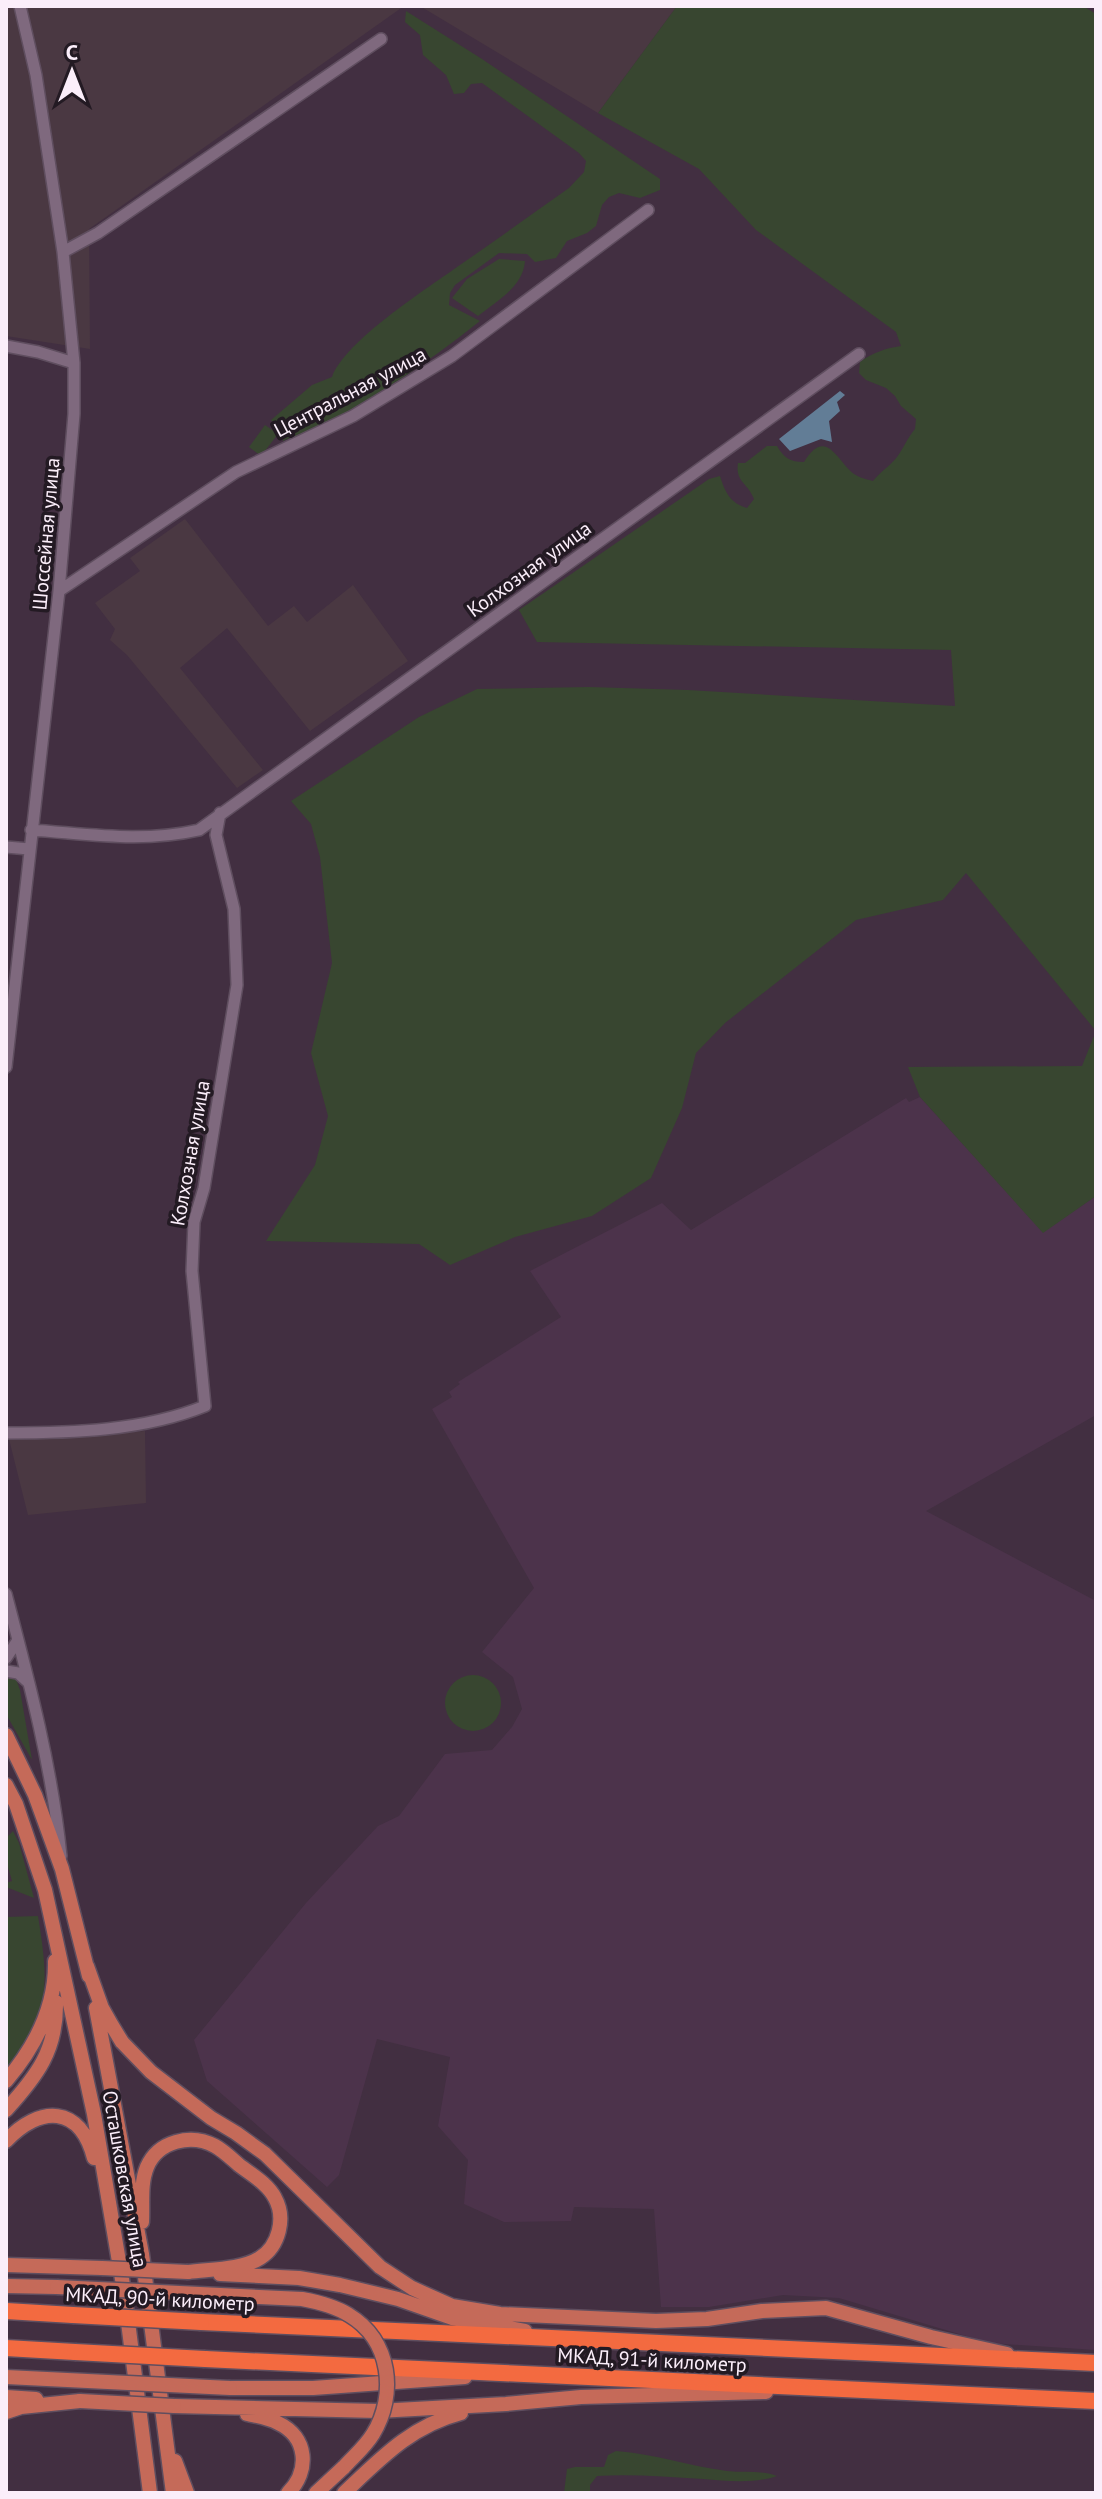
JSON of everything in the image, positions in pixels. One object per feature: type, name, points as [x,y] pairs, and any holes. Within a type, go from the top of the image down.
[{"type":"highway","name":"МКАД, 90-й километр","points":[[6,2311],[312,2327]]},
{"type":"highway","name":"МКАД, 91-й километр","points":[[312,2327],[1096,2363]]},
{"type":"highway","name":"МКАД, 91-й километр","points":[[6,2348],[1096,2401]]},
{"type":"main road","name":"Осташковская улица","points":[[6,1735],[35,1795],[62,1869],[87,1966],[117,2109],[142,2254],[173,2493]]},
{"type":"main road","points":[[6,1785],[36,1859],[53,1921],[56,2012],[49,2050],[39,2071],[6,2110]]},
{"type":"main road","name":"Осташковская улица","points":[[53,1921],[94,2114],[118,2248],[145,2454],[147,2493]]},
{"type":"main road","points":[[87,1966],[111,2024],[122,2042],[151,2072],[265,2154],[380,2267],[412,2288],[452,2306]]},
{"type":"main road","points":[[6,2081],[26,2056],[40,2031],[50,2004],[55,1974]]},
{"type":"main road","points":[[6,2141],[25,2124],[47,2115],[71,2121],[82,2130],[90,2143],[118,2248]]},
{"type":"main road","points":[[142,2254],[143,2179],[148,2165],[166,2146],[192,2140],[204,2142],[215,2146],[264,2184],[275,2198],[280,2224],[274,2242],[259,2259],[208,2271]]},
{"type":"main road","points":[[6,2257],[55,2266]]},
{"type":"main road","points":[[6,2265],[208,2271],[299,2278],[398,2299],[452,2318],[561,2338]]},
{"type":"main road","points":[[6,2286],[302,2299],[334,2307],[349,2315],[373,2338],[382,2354],[389,2385],[381,2420],[362,2449],[316,2493]]},
{"type":"main road","points":[[398,2299],[500,2314],[656,2321],[826,2308],[1031,2360]]},
{"type":"main road","points":[[6,2377],[230,2388],[313,2388],[525,2374]]},
{"type":"main road","points":[[230,2410],[378,2411],[581,2397],[850,2389]]},
{"type":"main road","points":[[6,2397],[211,2407],[277,2422],[293,2432],[301,2445],[304,2459],[302,2473],[288,2493]]},
{"type":"main road","points":[[6,2412],[21,2407],[80,2401]]},
{"type":"main road","points":[[344,2493],[397,2444],[425,2425],[465,2412],[506,2404]]},
{"type":"main road","points":[[165,2430],[187,2493]]},
{"type":"street","name":"Шоссейная улица","points":[[6,1067],[59,591],[72,451],[74,363],[63,252],[34,64],[20,6]]},
{"type":"street","points":[[63,252],[98,233],[381,39]]},
{"type":"street","name":"Центральная улица","points":[[59,591],[236,472],[353,416],[423,376],[648,210]]},
{"type":"street","points":[[6,346],[74,363]]},
{"type":"street","name":"Колхозная улица","points":[[31,830],[138,838],[168,837],[199,830],[859,354]]},
{"type":"street","name":"Колхозная улица","points":[[6,1433],[118,1427],[175,1419],[205,1406],[192,1271],[194,1222],[204,1188],[237,985],[234,909],[216,835],[220,813]]},
{"type":"street","points":[[199,830],[216,835]]},
{"type":"street","points":[[6,847],[29,849]]},
{"type":"street","points":[[6,1594],[53,1790],[62,1869]]},
{"type":"street","points":[[6,1658],[18,1640]]},
{"type":"street","points":[[6,1671],[18,1673],[29,1683]]},
{"type":"shaded area","points":[[6,6],[404,6],[89,229],[90,349],[6,336]]},
{"type":"shaded area","points":[[420,6],[677,6],[598,113]]},
{"type":"shaded area","points":[[185,519],[268,626],[294,606],[307,622],[353,585],[408,661],[310,731],[227,628],[180,668],[263,770],[237,788],[127,655],[110,640],[115,629],[95,603],[140,571],[130,558]]},
{"type":"shaded area","points":[[920,1097],[1043,1232],[1096,1196],[1096,1415],[926,1511],[1096,1601],[1096,2350],[989,2343],[839,2298],[783,2295],[709,2307],[661,2307],[654,2209],[574,2207],[571,2221],[504,2222],[464,2204],[468,2160],[438,2126],[450,2057],[377,2039],[339,2175],[327,2187],[207,2081],[194,2040],[306,1903],[378,1826],[399,1816],[445,1754],[492,1750],[512,1727],[522,1709],[513,1677],[482,1652],[534,1588],[432,1409],[452,1397],[449,1392],[460,1384],[458,1382],[561,1317],[530,1271],[662,1203],[691,1230],[906,1098],[909,1102]]},
{"type":"shaded area","points":[[145,1431],[146,1503],[28,1515],[9,1439]]},
{"type":"green space","points":[[677,6],[1083,6],[1096,14],[1096,1031],[966,873],[943,900],[856,920],[725,1023],[696,1053],[682,1108],[651,1178],[592,1216],[515,1237],[450,1265],[419,1244],[266,1241],[315,1165],[328,1116],[311,1053],[332,963],[320,857],[311,824],[291,801],[419,717],[477,689],[589,687],[688,690],[955,706],[951,650],[537,642],[519,610],[709,479],[720,476],[729,496],[747,508],[754,499],[740,479],[738,463],[745,463],[767,446],[777,446],[788,458],[804,462],[819,447],[825,447],[854,474],[873,481],[897,457],[915,429],[916,419],[895,396],[859,373],[860,362],[879,351],[901,346],[896,332],[756,230],[699,169],[598,113]]},
{"type":"green space","points":[[406,11],[660,179],[660,190],[640,198],[619,193],[609,197],[602,205],[596,226],[567,241],[556,258],[535,262],[527,254],[499,253],[455,285],[450,293],[449,305],[480,321],[373,397],[304,436],[283,441],[281,429],[271,420],[312,385],[332,377],[340,363],[369,332],[569,188],[584,172],[586,161],[579,153],[482,83],[471,84],[464,93],[454,94],[446,75],[423,55],[420,35],[405,22]]},
{"type":"green space","points":[[499,259],[525,261],[514,286],[501,299],[478,316],[452,298],[467,279]]},
{"type":"green space","points":[[265,425],[278,434],[261,456],[249,447]]},
{"type":"green space","points":[[1096,1031],[1096,1196],[1043,1233],[920,1097],[908,1067],[1082,1066]]},
{"type":"green space","points":[[6,1675],[16,1679],[20,1690],[32,1760],[6,1714]]},
{"type":"green space","points":[[473,1675],[493,1683],[501,1703],[493,1723],[473,1731],[453,1723],[445,1703],[453,1683]]},
{"type":"green space","points":[[13,1831],[34,1898],[6,1887],[6,1883],[12,1881],[6,1860],[6,1838]]},
{"type":"green space","points":[[38,1916],[44,1961],[43,1998],[32,2032],[6,2070],[6,1917]]},
{"type":"green space","points":[[616,2451],[713,2469],[777,2476],[740,2481],[597,2476],[590,2485],[590,2493],[564,2493],[567,2469],[604,2467],[608,2455]]},
{"type":"water","points":[[840,391],[845,395],[837,402],[840,411],[829,421],[832,442],[821,439],[790,451],[779,439]]}]
